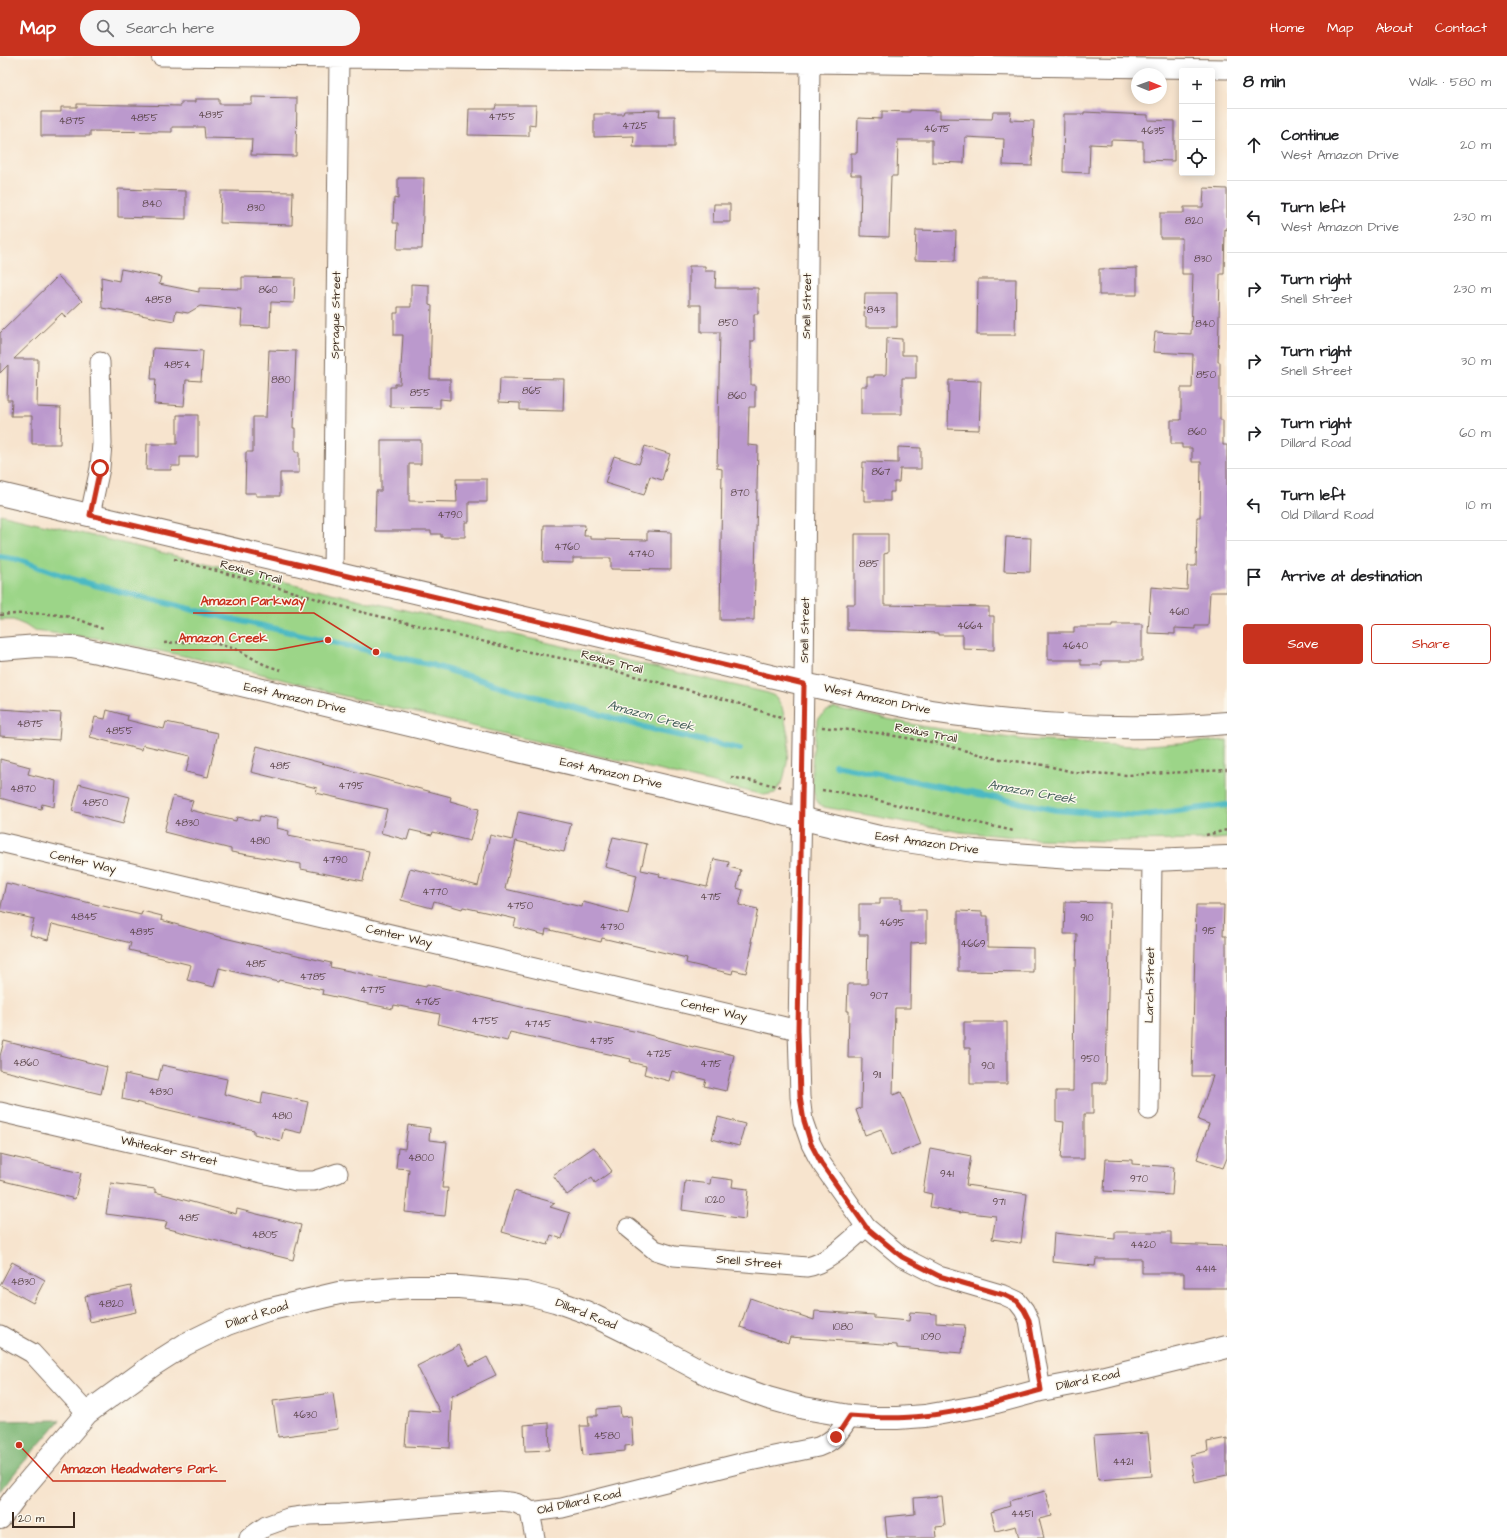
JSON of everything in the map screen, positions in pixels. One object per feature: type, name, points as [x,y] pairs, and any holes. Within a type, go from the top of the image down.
[{"type":"street","points":[[161,56],[1227,69]]},
{"type":"street","name":"Sprague Street","points":[[333,573],[339,57]]},
{"type":"street","name":"Snell Street","points":[[810,63],[803,787],[798,1030],[800,1097],[804,1121],[811,1144],[821,1163],[866,1227],[902,1257],[939,1276],[1004,1295],[1017,1301],[1029,1320],[1041,1390]]},
{"type":"street","points":[[90,515],[100,468],[102,444],[100,362]]},
{"type":"street","name":"West Amazon Drive","points":[[0,494],[804,684],[930,710],[1002,720],[1066,726],[1199,726],[1227,723]]},
{"type":"street","name":"East Amazon Drive","points":[[0,649],[45,646],[72,647],[101,652],[879,837],[974,851],[1071,858],[1152,860],[1227,857]]},
{"type":"street","name":"Center Way","points":[[0,842],[798,1030]]},
{"type":"street","name":"Larch Street","points":[[1149,1110],[1152,860]]},
{"type":"street","name":"Whiteaker Street","points":[[0,1112],[296,1181],[314,1181],[338,1173]]},
{"type":"street","name":"Snell Street","points":[[628,1228],[655,1250],[674,1256],[807,1267],[815,1266],[824,1261],[866,1227]]},
{"type":"street","name":"Dillard Road","points":[[0,1518],[17,1494],[88,1413],[152,1365],[186,1344],[227,1324],[267,1310],[339,1293],[411,1287],[459,1286],[525,1293],[556,1301],[618,1327],[720,1381],[768,1398],[804,1408],[850,1416],[897,1418],[925,1416],[982,1406],[1041,1390],[1093,1380],[1227,1347]]},
{"type":"street","points":[[0,1335],[32,1353],[88,1413]]},
{"type":"street","name":"Old Dillard Road","points":[[249,1538],[266,1526],[288,1518],[310,1515],[342,1514],[499,1501],[515,1502],[523,1505],[530,1512],[562,1508],[745,1462],[818,1447],[826,1444],[836,1437],[850,1416]]},
{"type":"street","points":[[530,1512],[535,1538]]},
{"type":"path","name":"Rexius Trail","points":[[172,558],[213,571],[361,612],[514,649],[576,661],[731,701],[803,726],[877,733],[937,743],[993,758],[1074,772],[1127,775],[1227,770]]},
{"type":"path","points":[[0,614],[50,614],[75,618],[105,630]]},
{"type":"path","points":[[162,643],[206,641],[236,649],[265,665],[284,671]]},
{"type":"path","points":[[730,777],[784,787],[803,787],[844,793],[1008,829],[1020,833]]},
{"type":"path","points":[[1204,835],[1227,830]]},
{"type":"green space","points":[[0,514],[361,600],[768,693],[776,697],[782,707],[789,739],[787,763],[783,781],[775,793],[764,795],[340,695],[228,665],[96,638],[34,631],[13,620],[0,620]]},
{"type":"green space","points":[[835,708],[926,727],[1026,740],[1131,746],[1227,740],[1227,838],[1204,840],[1108,841],[1037,839],[960,832],[824,807],[818,803],[814,793],[812,783],[812,760],[819,717],[827,711]]},
{"type":"green space","points":[[60,1420],[17,1470],[0,1492],[0,1421]]},
{"type":"building","points":[[252,97],[297,98],[296,156],[251,155],[252,139],[205,138],[204,127],[172,127],[172,132],[90,131],[90,136],[41,136],[41,112],[61,112],[61,107],[77,107],[77,104],[181,106],[181,102],[195,102],[195,99],[219,99],[219,104],[252,104]]},
{"type":"building","points":[[496,105],[536,105],[535,125],[529,124],[529,136],[468,135],[469,109],[495,109]]},
{"type":"building","points":[[660,110],[659,116],[675,116],[675,147],[633,147],[634,136],[594,137],[594,114],[623,114],[624,111]]},
{"type":"building","points":[[910,110],[940,111],[940,118],[992,119],[993,112],[1011,112],[1010,120],[1034,121],[1032,166],[1003,165],[1004,139],[965,137],[964,163],[932,162],[932,140],[898,140],[897,176],[891,176],[889,237],[860,236],[861,175],[851,175],[851,153],[857,153],[858,118],[882,119],[882,111],[910,112]]},
{"type":"building","points":[[1084,112],[1148,115],[1148,120],[1174,121],[1174,161],[1143,160],[1143,141],[1111,140],[1111,145],[1090,144],[1089,173],[1063,172],[1064,114],[1084,114]]},
{"type":"building","points":[[398,178],[424,178],[422,249],[397,249],[398,223],[393,223],[394,198],[398,199]]},
{"type":"building","points":[[1204,188],[1227,189],[1227,230],[1225,229],[1224,274],[1220,274],[1218,362],[1220,362],[1220,420],[1223,420],[1223,445],[1227,445],[1227,592],[1210,592],[1208,626],[1195,626],[1195,629],[1175,628],[1175,634],[1148,633],[1151,587],[1187,590],[1188,566],[1196,566],[1197,517],[1200,517],[1201,462],[1192,462],[1192,448],[1182,448],[1182,444],[1171,444],[1171,420],[1181,420],[1181,388],[1192,388],[1193,354],[1153,352],[1155,332],[1191,334],[1193,274],[1182,274],[1182,238],[1160,238],[1160,213],[1184,213],[1184,207],[1203,207]]},
{"type":"building","points":[[118,189],[186,191],[186,219],[118,217]]},
{"type":"building","points":[[221,191],[293,192],[292,225],[220,223]]},
{"type":"building","points":[[714,204],[730,204],[730,222],[713,222]]},
{"type":"building","points":[[916,230],[956,231],[955,261],[915,260]]},
{"type":"building","points":[[689,266],[705,266],[705,271],[716,271],[715,288],[758,288],[758,314],[754,314],[754,341],[751,341],[751,385],[755,385],[755,407],[749,407],[748,445],[758,446],[754,620],[720,620],[722,469],[717,468],[720,332],[701,332],[701,305],[689,305]]},
{"type":"building","points":[[1137,268],[1137,295],[1099,295],[1099,269]]},
{"type":"building","points":[[121,269],[161,277],[159,284],[199,292],[199,288],[242,289],[242,277],[295,278],[294,303],[271,302],[270,327],[241,326],[242,310],[200,306],[188,313],[176,311],[174,321],[102,308],[101,277],[119,281]]},
{"type":"building","points":[[58,276],[82,301],[65,317],[62,313],[14,359],[38,359],[37,407],[61,408],[60,444],[32,444],[32,416],[11,416],[12,400],[7,400],[8,365],[0,373],[0,333]]},
{"type":"building","points":[[978,279],[1016,279],[1015,335],[977,335]]},
{"type":"building","points":[[411,284],[429,285],[429,305],[432,306],[430,379],[450,379],[450,400],[440,399],[440,408],[390,407],[390,387],[395,387],[395,384],[400,384],[403,335],[394,335],[394,313],[398,313],[398,307],[411,307]]},
{"type":"building","points":[[865,293],[897,293],[897,327],[866,327],[866,317],[864,317]]},
{"type":"building","points":[[887,338],[902,339],[902,355],[916,355],[916,378],[902,378],[902,414],[861,414],[861,386],[867,386],[867,377],[874,377],[874,375],[886,375]]},
{"type":"building","points":[[153,348],[203,351],[201,381],[186,380],[184,406],[154,404],[156,379],[151,379]]},
{"type":"building","points":[[269,350],[296,351],[293,428],[295,428],[295,452],[299,452],[299,473],[280,473],[280,496],[256,496],[256,493],[245,493],[246,452],[253,452],[253,417],[266,417]]},
{"type":"building","points":[[500,378],[564,379],[563,411],[520,410],[520,403],[499,402]]},
{"type":"building","points":[[949,380],[981,381],[979,430],[948,429]]},
{"type":"building","points":[[177,415],[198,415],[198,457],[180,457],[180,466],[171,466],[171,470],[146,470],[147,444],[177,444]]},
{"type":"building","points":[[381,440],[421,440],[421,464],[409,464],[409,501],[457,502],[456,479],[487,479],[487,502],[469,502],[469,522],[465,522],[465,537],[441,537],[441,534],[431,534],[431,531],[375,531],[376,491],[381,491]]},
{"type":"building","points":[[645,446],[670,454],[662,480],[650,476],[644,495],[605,483],[614,456],[639,464]]},
{"type":"building","points":[[898,447],[921,448],[921,469],[900,469],[899,482],[894,482],[894,492],[890,492],[890,501],[864,501],[864,490],[862,490],[863,462],[898,463]]},
{"type":"building","points":[[544,525],[585,525],[584,536],[590,536],[590,539],[647,540],[647,531],[671,532],[671,570],[611,569],[611,558],[573,558],[573,563],[543,562]]},
{"type":"building","points":[[855,534],[888,534],[888,553],[884,554],[884,605],[989,607],[989,616],[994,616],[994,650],[963,649],[963,635],[847,630],[847,604],[855,604]]},
{"type":"building","points":[[1006,537],[1031,538],[1030,572],[1004,571]]},
{"type":"building","points":[[1112,624],[1142,624],[1142,661],[1102,661],[1102,665],[1081,665],[1081,660],[1048,660],[1048,632],[1074,632],[1074,627],[1112,627]]},
{"type":"building","points":[[0,709],[61,713],[59,740],[0,736]]},
{"type":"building","points":[[107,710],[128,716],[127,720],[164,729],[166,722],[218,733],[208,777],[186,772],[190,756],[143,745],[142,750],[90,737],[95,717],[105,719]]},
{"type":"building","points":[[257,746],[451,797],[450,801],[479,809],[470,841],[433,832],[432,835],[410,830],[407,840],[381,833],[387,809],[316,793],[317,788],[251,772]]},
{"type":"building","points":[[0,759],[30,767],[28,774],[56,781],[54,807],[42,804],[41,809],[0,798]]},
{"type":"building","points":[[79,784],[130,797],[123,824],[72,811]]},
{"type":"building","points":[[173,796],[193,801],[190,810],[236,821],[237,817],[259,821],[260,816],[278,819],[277,828],[289,831],[288,836],[369,851],[363,881],[301,869],[301,864],[231,852],[231,849],[164,832]]},
{"type":"building","points":[[518,812],[571,824],[564,852],[516,841],[505,889],[582,907],[583,902],[628,914],[637,875],[605,867],[613,837],[647,844],[641,870],[660,874],[659,876],[707,887],[714,859],[729,862],[728,867],[741,870],[737,888],[743,890],[739,905],[758,909],[746,973],[733,970],[732,974],[686,963],[687,958],[602,938],[601,942],[546,929],[545,935],[514,927],[516,919],[463,907],[462,909],[434,901],[432,908],[401,900],[410,868],[478,886],[490,835],[512,840]]},
{"type":"building","points":[[6,883],[141,915],[142,911],[162,916],[161,920],[216,936],[331,963],[330,967],[426,987],[427,984],[521,1007],[638,1032],[693,1047],[734,1055],[726,1091],[704,1086],[706,1080],[672,1071],[669,1081],[644,1074],[646,1066],[630,1062],[631,1059],[510,1032],[507,1041],[438,1024],[440,1014],[394,1005],[393,1009],[322,994],[323,990],[279,980],[278,982],[219,968],[214,987],[187,980],[191,965],[129,950],[131,943],[52,924],[48,940],[30,935],[34,919],[0,911]]},
{"type":"building","points":[[880,898],[901,898],[901,910],[926,910],[926,942],[911,943],[910,1008],[895,1008],[893,1095],[901,1092],[921,1144],[891,1156],[881,1129],[865,1135],[856,1110],[861,1108],[862,1058],[848,1058],[848,984],[867,984],[868,935],[859,935],[859,904],[880,904]]},
{"type":"building","points":[[1065,902],[1110,903],[1106,1083],[1093,1083],[1093,1114],[1084,1114],[1084,1159],[1061,1159],[1064,1122],[1056,1121],[1056,1091],[1073,1091],[1074,967],[1076,967],[1077,934],[1064,934]]},
{"type":"building","points":[[1196,905],[1224,905],[1223,936],[1226,936],[1227,1158],[1223,1168],[1197,1159],[1209,1124],[1198,1120],[1213,1076],[1192,1076]]},
{"type":"building","points":[[958,911],[982,912],[982,916],[988,916],[988,947],[1033,948],[1033,972],[958,971]]},
{"type":"building","points":[[964,1022],[1007,1022],[1007,1084],[970,1084],[970,1048],[964,1048]]},
{"type":"building","points":[[4,1041],[107,1067],[101,1094],[0,1070],[0,1056]]},
{"type":"building","points":[[162,1065],[227,1079],[224,1094],[261,1104],[263,1092],[308,1102],[301,1133],[284,1129],[281,1141],[254,1134],[254,1130],[122,1099],[125,1074],[158,1081]]},
{"type":"building","points":[[718,1117],[745,1124],[739,1146],[712,1139]]},
{"type":"building","points":[[408,1125],[430,1128],[429,1140],[447,1142],[442,1188],[448,1188],[445,1216],[405,1212],[409,1169],[396,1168],[398,1148],[405,1149]]},
{"type":"building","points":[[594,1147],[612,1171],[595,1183],[592,1177],[567,1195],[553,1175]]},
{"type":"building","points":[[930,1148],[971,1156],[966,1185],[1027,1194],[1021,1243],[992,1239],[996,1216],[961,1213],[930,1207],[932,1194],[923,1192]]},
{"type":"building","points":[[0,1154],[81,1173],[75,1199],[0,1180]]},
{"type":"building","points":[[1106,1159],[1132,1160],[1132,1164],[1174,1167],[1172,1195],[1104,1191]]},
{"type":"building","points":[[711,1177],[733,1180],[732,1187],[748,1189],[745,1219],[682,1210],[685,1181],[710,1184]]},
{"type":"building","points":[[111,1183],[155,1189],[155,1192],[236,1214],[237,1209],[301,1225],[293,1260],[165,1228],[167,1222],[106,1214]]},
{"type":"building","points":[[514,1191],[555,1203],[550,1207],[570,1213],[562,1239],[551,1235],[548,1245],[502,1232]]},
{"type":"building","points":[[1115,1232],[1171,1232],[1171,1244],[1227,1246],[1227,1288],[1184,1288],[1184,1273],[1142,1273],[1142,1259],[1096,1259],[1095,1266],[1052,1262],[1054,1233],[1115,1239]]},
{"type":"building","points":[[12,1262],[45,1280],[33,1303],[0,1285]]},
{"type":"building","points":[[131,1286],[136,1312],[90,1322],[85,1296]]},
{"type":"building","points":[[750,1298],[814,1320],[815,1311],[874,1315],[874,1318],[909,1321],[910,1312],[936,1314],[936,1323],[965,1325],[962,1353],[897,1348],[897,1345],[790,1337],[788,1343],[740,1327]]},
{"type":"building","points":[[459,1345],[470,1366],[487,1357],[496,1375],[452,1396],[450,1448],[405,1446],[408,1410],[440,1412],[417,1366]]},
{"type":"building","points":[[333,1393],[338,1429],[278,1437],[273,1401]]},
{"type":"building","points":[[620,1407],[621,1417],[631,1416],[633,1445],[625,1446],[625,1451],[583,1455],[580,1426],[589,1426],[588,1416],[597,1416],[597,1409]]},
{"type":"building","points":[[549,1423],[550,1450],[525,1451],[524,1425]]},
{"type":"building","points":[[1148,1433],[1152,1476],[1098,1480],[1094,1436]]},
{"type":"building","points":[[1227,1438],[1227,1475],[1195,1482],[1190,1455],[1208,1451],[1207,1442]]},
{"type":"building","points":[[1045,1491],[1052,1516],[1039,1519],[1044,1538],[1019,1538],[1016,1526],[996,1531],[991,1512],[1010,1506],[1009,1501]]},
{"type":"building","points":[[942,1496],[945,1526],[936,1527],[937,1538],[887,1538],[885,1517],[915,1514],[914,1498]]},
{"type":"waterway","name":"Amazon Creek","points":[[0,557],[19,560],[75,580],[202,612],[432,665],[526,694],[655,730],[740,749]]},
{"type":"waterway","name":"Amazon Creek","points":[[835,765],[1056,810],[1136,816],[1227,805]]},
{"type":"place","name":"Amazon Creek","points":[[328,640]]},
{"type":"place","name":"Amazon Parkway","points":[[376,652]]},
{"type":"place","name":"Amazon Headwaters Park","points":[[19,1445]]},
{"type":"route","points":[[100,468],[90,515],[804,684],[798,1030],[800,1097],[804,1121],[811,1144],[821,1163],[866,1227],[902,1257],[939,1276],[1004,1295],[1017,1301],[1029,1320],[1041,1390],[982,1406],[925,1416],[897,1418],[850,1416],[836,1437]]}]
